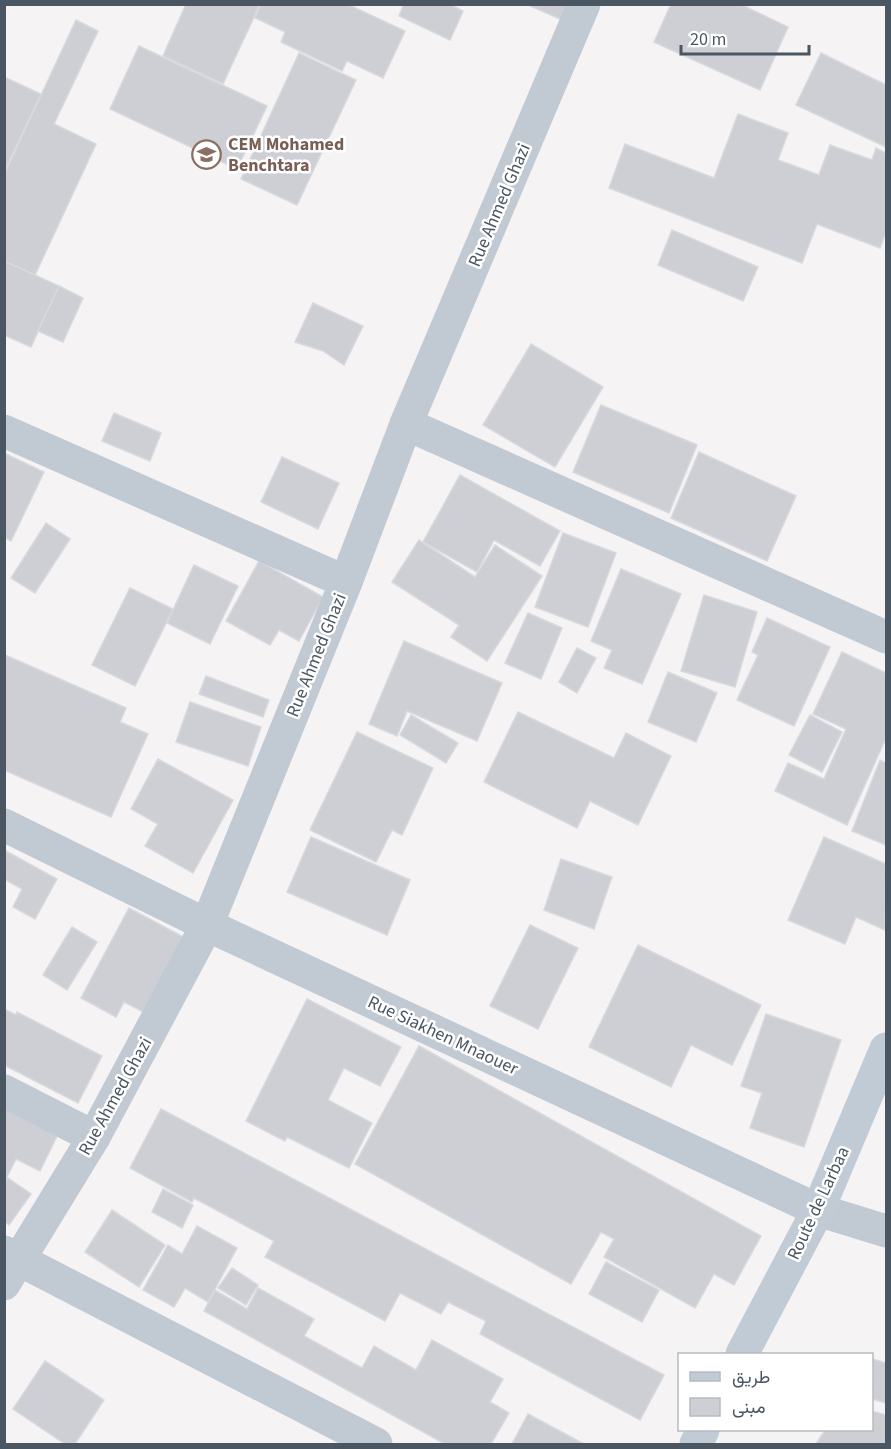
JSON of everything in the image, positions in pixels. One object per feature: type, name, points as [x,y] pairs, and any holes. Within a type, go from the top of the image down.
[{"type":"main road","name":"Route de Larbaa","points":[[743,1353],[818,1210],[886,1049]]},
{"type":"street","name":"Rue Ahmed Ghazi","points":[[9,1265],[94,1137],[207,925],[346,582],[406,424],[584,4]]},
{"type":"street","points":[[406,424],[886,637]]},
{"type":"street","points":[[4,431],[346,582]]},
{"type":"street","name":"Rue Siakhen Mnaouer","points":[[4,825],[207,925],[818,1210],[886,1231]]},
{"type":"street","points":[[4,1091],[94,1137]]},
{"type":"street","points":[[9,1265],[376,1444]]},
{"type":"building","points":[[186,4],[260,4],[223,84],[163,56]]},
{"type":"building","points":[[261,4],[347,4],[405,31],[383,78],[347,61],[342,71],[281,42],[285,32],[255,18]]},
{"type":"building","points":[[404,4],[449,4],[463,11],[450,40],[399,16]]},
{"type":"building","points":[[526,4],[577,4],[569,23]]},
{"type":"building","points":[[671,4],[740,4],[788,27],[760,90],[654,42]]},
{"type":"building","points":[[76,20],[98,31],[54,124],[96,144],[35,275],[4,261],[4,175]]},
{"type":"building","points":[[139,46],[267,106],[237,169],[110,109]]},
{"type":"building","points":[[299,53],[356,80],[297,205],[241,179]]},
{"type":"building","points":[[821,53],[886,85],[886,147],[796,105]]},
{"type":"building","points":[[4,77],[41,94],[4,172]]},
{"type":"building","points":[[738,114],[788,133],[778,160],[819,175],[830,145],[872,160],[876,148],[886,153],[886,232],[880,248],[817,224],[802,263],[609,188],[625,144],[714,178]]},
{"type":"building","points":[[672,230],[758,267],[743,301],[658,265]]},
{"type":"building","points":[[4,261],[59,286],[31,347],[4,335]]},
{"type":"building","points":[[59,286],[83,298],[63,342],[38,331]]},
{"type":"building","points":[[313,303],[363,326],[344,365],[323,351],[295,342]]},
{"type":"building","points":[[531,344],[603,387],[555,467],[483,425]]},
{"type":"building","points":[[601,405],[697,445],[669,513],[573,472]]},
{"type":"building","points":[[114,413],[161,433],[150,461],[102,441]]},
{"type":"building","points":[[699,452],[796,496],[767,561],[671,518]]},
{"type":"building","points":[[4,453],[44,472],[11,541],[4,537]]},
{"type":"building","points":[[282,457],[339,483],[318,529],[261,502]]},
{"type":"building","points":[[460,475],[560,531],[540,566],[494,540],[477,572],[423,542]]},
{"type":"building","points":[[46,523],[70,539],[35,593],[11,578]]},
{"type":"building","points":[[563,533],[616,553],[588,627],[535,607]]},
{"type":"building","points":[[419,540],[475,577],[495,545],[542,576],[487,661],[451,637],[459,625],[392,582]]},
{"type":"building","points":[[259,561],[323,597],[299,641],[279,630],[270,645],[226,621]]},
{"type":"building","points":[[194,565],[238,586],[210,644],[167,623]]},
{"type":"building","points":[[621,569],[681,594],[642,684],[604,668],[612,650],[591,641]]},
{"type":"building","points":[[130,588],[173,609],[135,686],[92,665]]},
{"type":"building","points":[[704,595],[757,612],[735,687],[681,671]]},
{"type":"building","points":[[528,613],[562,628],[541,679],[505,663]]},
{"type":"building","points":[[767,618],[830,647],[794,726],[737,700],[758,655],[752,652]]},
{"type":"building","points":[[404,641],[502,683],[477,741],[407,711],[397,736],[369,724]]},
{"type":"building","points":[[577,648],[596,658],[577,693],[559,682]]},
{"type":"building","points":[[842,652],[886,673],[886,738],[847,825],[775,791],[788,763],[824,779],[846,729],[813,714]]},
{"type":"building","points":[[5,655],[126,708],[120,722],[148,734],[111,817],[4,770]]},
{"type":"building","points":[[668,672],[717,693],[696,742],[648,722]]},
{"type":"building","points":[[206,676],[269,700],[263,717],[199,694]]},
{"type":"building","points":[[190,702],[261,727],[248,766],[176,742]]},
{"type":"building","points":[[518,712],[614,758],[626,733],[671,756],[638,825],[590,801],[577,828],[484,782]]},
{"type":"building","points":[[411,715],[458,743],[446,763],[400,735]]},
{"type":"building","points":[[810,715],[842,732],[822,772],[789,755]]},
{"type":"building","points":[[357,732],[433,768],[402,835],[392,830],[376,862],[310,830]]},
{"type":"building","points":[[158,759],[233,800],[193,873],[145,846],[158,824],[131,809]]},
{"type":"building","points":[[880,760],[886,763],[886,845],[852,831]]},
{"type":"building","points":[[311,837],[410,880],[387,935],[287,892]]},
{"type":"building","points":[[824,837],[886,864],[885,930],[856,917],[845,944],[788,920]]},
{"type":"building","points":[[4,850],[57,879],[35,919],[13,907],[22,889],[4,879]]},
{"type":"building","points":[[561,859],[612,877],[594,929],[544,910]]},
{"type":"building","points":[[129,908],[189,940],[149,1015],[124,1002],[116,1017],[81,998]]},
{"type":"building","points":[[530,925],[578,948],[538,1029],[490,1006]]},
{"type":"building","points":[[72,927],[97,942],[67,990],[43,975]]},
{"type":"building","points":[[638,945],[761,1005],[732,1065],[691,1045],[671,1087],[589,1047]]},
{"type":"building","points":[[307,999],[401,1047],[380,1086],[344,1068],[328,1100],[372,1123],[349,1168],[287,1137],[285,1141],[246,1121]]},
{"type":"building","points":[[4,1009],[16,1015],[17,1012],[102,1056],[78,1103],[4,1065]]},
{"type":"building","points":[[766,1014],[841,1040],[804,1147],[750,1128],[762,1093],[741,1086]]},
{"type":"building","points":[[419,1046],[761,1236],[734,1285],[714,1274],[695,1308],[604,1257],[614,1239],[601,1232],[571,1284],[355,1164]]},
{"type":"building","points":[[4,1105],[59,1132],[40,1171],[16,1159],[4,1183]]},
{"type":"building","points":[[161,1109],[664,1375],[640,1420],[480,1334],[486,1321],[448,1302],[441,1314],[400,1293],[385,1321],[265,1257],[274,1241],[194,1198],[192,1202],[130,1168]]},
{"type":"building","points":[[8,1178],[31,1194],[9,1225],[4,1221],[4,1183]]},
{"type":"building","points":[[163,1189],[193,1205],[182,1228],[152,1212]]},
{"type":"building","points":[[112,1210],[165,1245],[139,1287],[85,1252]]},
{"type":"building","points":[[197,1226],[237,1248],[208,1302],[185,1288],[174,1307],[143,1290],[168,1245],[182,1254]]},
{"type":"building","points":[[606,1262],[659,1290],[642,1322],[589,1294]]},
{"type":"building","points":[[232,1268],[258,1285],[246,1305],[218,1288]]},
{"type":"building","points":[[258,1288],[314,1319],[304,1336],[362,1368],[374,1346],[416,1370],[432,1340],[503,1379],[490,1402],[509,1413],[491,1444],[445,1444],[204,1311],[215,1290],[247,1309]]},
{"type":"building","points":[[873,1359],[886,1363],[886,1403],[873,1399]]},
{"type":"building","points":[[45,1361],[104,1400],[75,1444],[65,1444],[13,1409]]},
{"type":"building","points":[[873,1411],[886,1415],[886,1444],[816,1444],[824,1431],[873,1431]]},
{"type":"building","points":[[528,1414],[584,1444],[512,1444]]},
{"type":"place","name":"CEM Mohamed Benchtara","points":[[207,154]]}]
